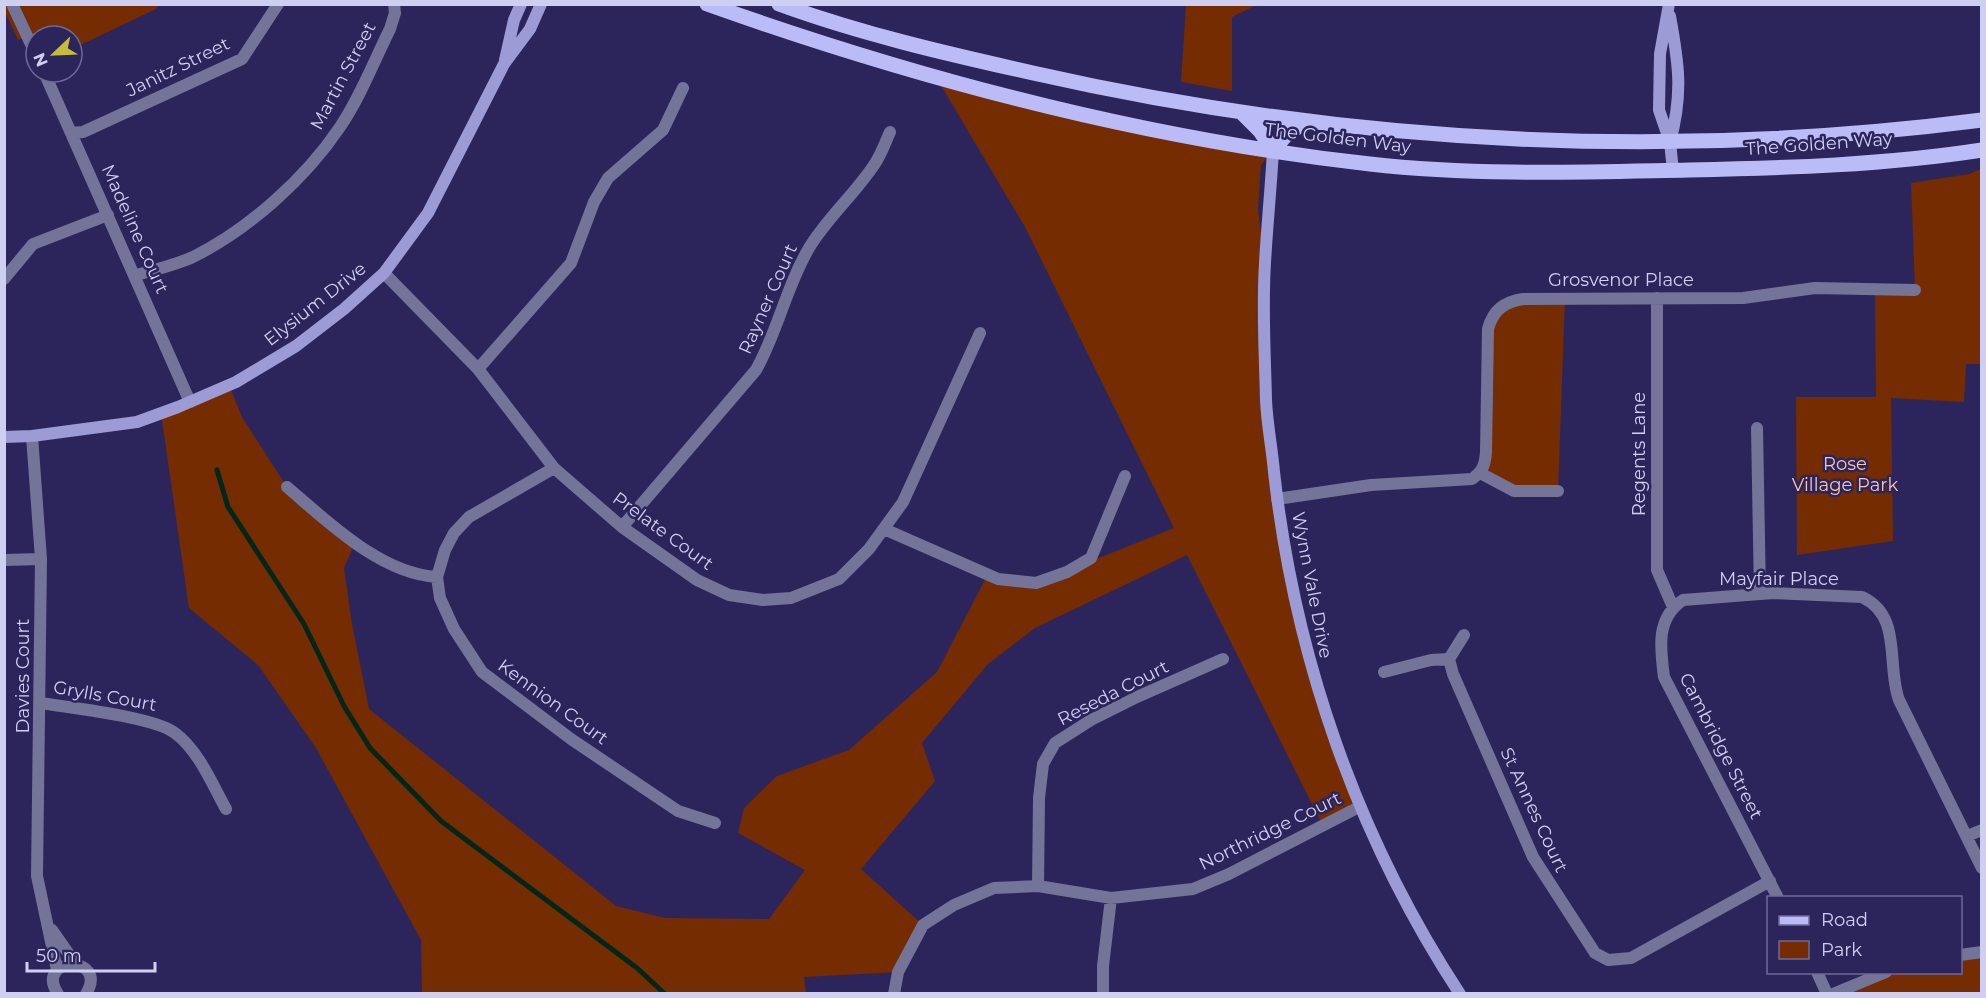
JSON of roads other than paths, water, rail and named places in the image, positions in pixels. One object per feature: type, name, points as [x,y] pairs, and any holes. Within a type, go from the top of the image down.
[{"type":"main road","name":"The Golden Way","points":[[707,4],[830,46],[962,84],[1099,118],[1273,150],[1370,164],[1435,170],[1564,174],[1842,165],[1982,150]]},
{"type":"main road","name":"The Golden Way","points":[[779,4],[864,30],[1001,66],[1120,93],[1243,114],[1306,122],[1515,141],[1670,142],[1826,136],[1982,120]]},
{"type":"main road","points":[[1243,114],[1260,131],[1273,150],[1288,133],[1306,122]]},
{"type":"street","name":"Janitz Street","points":[[71,133],[83,132],[242,59],[278,4]]},
{"type":"street","name":"Martin Street","points":[[136,275],[190,258],[221,242],[280,195],[326,146],[341,126],[390,29],[395,14],[394,4]]},
{"type":"street","name":"Elysium Drive","points":[[504,64],[514,20],[521,4]]},
{"type":"street","name":"Elysium Drive","points":[[4,437],[32,436],[137,422],[236,382],[296,346],[344,309],[384,273],[428,213],[504,64],[530,29],[542,4]]},
{"type":"street","points":[[14,6],[24,39]]},
{"type":"street","points":[[1669,7],[1677,52],[1679,105],[1670,142]]},
{"type":"street","points":[[1669,7],[1660,54],[1659,110],[1670,142],[1673,171]]},
{"type":"street","name":"Madeline Court","points":[[49,84],[136,275],[190,402]]},
{"type":"street","points":[[478,369],[571,263],[594,202],[608,178],[663,130],[683,88]]},
{"type":"street","name":"Rayner Court","points":[[622,527],[756,370],[770,346],[793,279],[808,250],[828,219],[876,163],[890,132]]},
{"type":"street","name":"Wynn Vale Drive","points":[[1273,150],[1265,265],[1266,403],[1277,499],[1301,634],[1318,692],[1359,807],[1421,930],[1460,993]]},
{"type":"street","points":[[4,279],[33,244],[108,215]]},
{"type":"street","name":"Prelate Court","points":[[384,273],[478,369],[554,468],[622,527],[696,580],[729,595],[763,600],[791,598],[839,579],[855,565],[903,502],[980,333]]},
{"type":"street","name":"Grosvenor Place","points":[[1480,473],[1485,466],[1486,452],[1488,329],[1499,308],[1509,302],[1523,299],[1743,298],[1815,288],[1915,290]]},
{"type":"street","name":"Regents Lane","points":[[1657,298],[1657,570],[1673,607]]},
{"type":"street","points":[[1757,428],[1760,594]]},
{"type":"street","name":"Davies Court","points":[[32,436],[41,559],[41,703],[37,876],[57,970],[53,980],[56,993]]},
{"type":"street","name":"Kennion Court","points":[[554,468],[469,517],[454,533],[445,550],[437,578],[440,598],[454,630],[482,672],[571,739],[678,811],[715,823]]},
{"type":"street","points":[[1277,499],[1371,485],[1472,479],[1480,473],[1514,491],[1558,491]]},
{"type":"street","points":[[884,529],[998,579],[1036,583],[1067,572],[1091,558],[1125,476]]},
{"type":"street","points":[[287,487],[354,545],[419,576],[437,578]]},
{"type":"street","points":[[4,560],[41,559]]},
{"type":"street","name":"Mayfair Place","points":[[1673,607],[1692,598],[1760,594],[1862,597],[1873,602],[1881,612],[1892,640],[1892,678],[1899,700],[1967,836]]},
{"type":"street","name":"Cambridge Street","points":[[1673,607],[1663,623],[1664,677],[1778,896]]},
{"type":"street","points":[[1384,672],[1431,660],[1449,659],[1464,635]]},
{"type":"street","name":"Reseda Court","points":[[1038,886],[1039,798],[1042,764],[1055,743],[1090,720],[1137,696],[1223,659]]},
{"type":"street","name":"St Annes Court","points":[[1449,659],[1537,865],[1595,953],[1608,960],[1621,961],[1631,958],[1770,881]]},
{"type":"street","name":"Grylls Court","points":[[41,703],[158,723],[175,732],[191,749],[226,809]]},
{"type":"street","name":"Northridge Court","points":[[894,993],[898,972],[923,926],[954,905],[994,888],[1038,886],[1111,898],[1193,889],[1229,874],[1359,807]]},
{"type":"street","points":[[1982,830],[1967,836],[1982,868]]},
{"type":"street","points":[[1103,993],[1103,966],[1111,898]]},
{"type":"street","name":"Davies Court","points":[[45,916],[57,941],[75,963],[82,966],[90,976],[91,982],[87,993]]},
{"type":"street","points":[[1962,956],[1982,952]]},
{"type":"street","points":[[57,970],[64,965],[75,963]]},
{"type":"street","points":[[1818,974],[1827,993]]},
{"type":"street","points":[[1833,993],[1881,974]]},
{"type":"waterway","points":[[217,470],[228,507],[304,624],[344,706],[370,748],[441,821],[637,968],[665,994]]},
{"type":"park label","name":"Rose Village Park","points":[[1845,474]]}]
